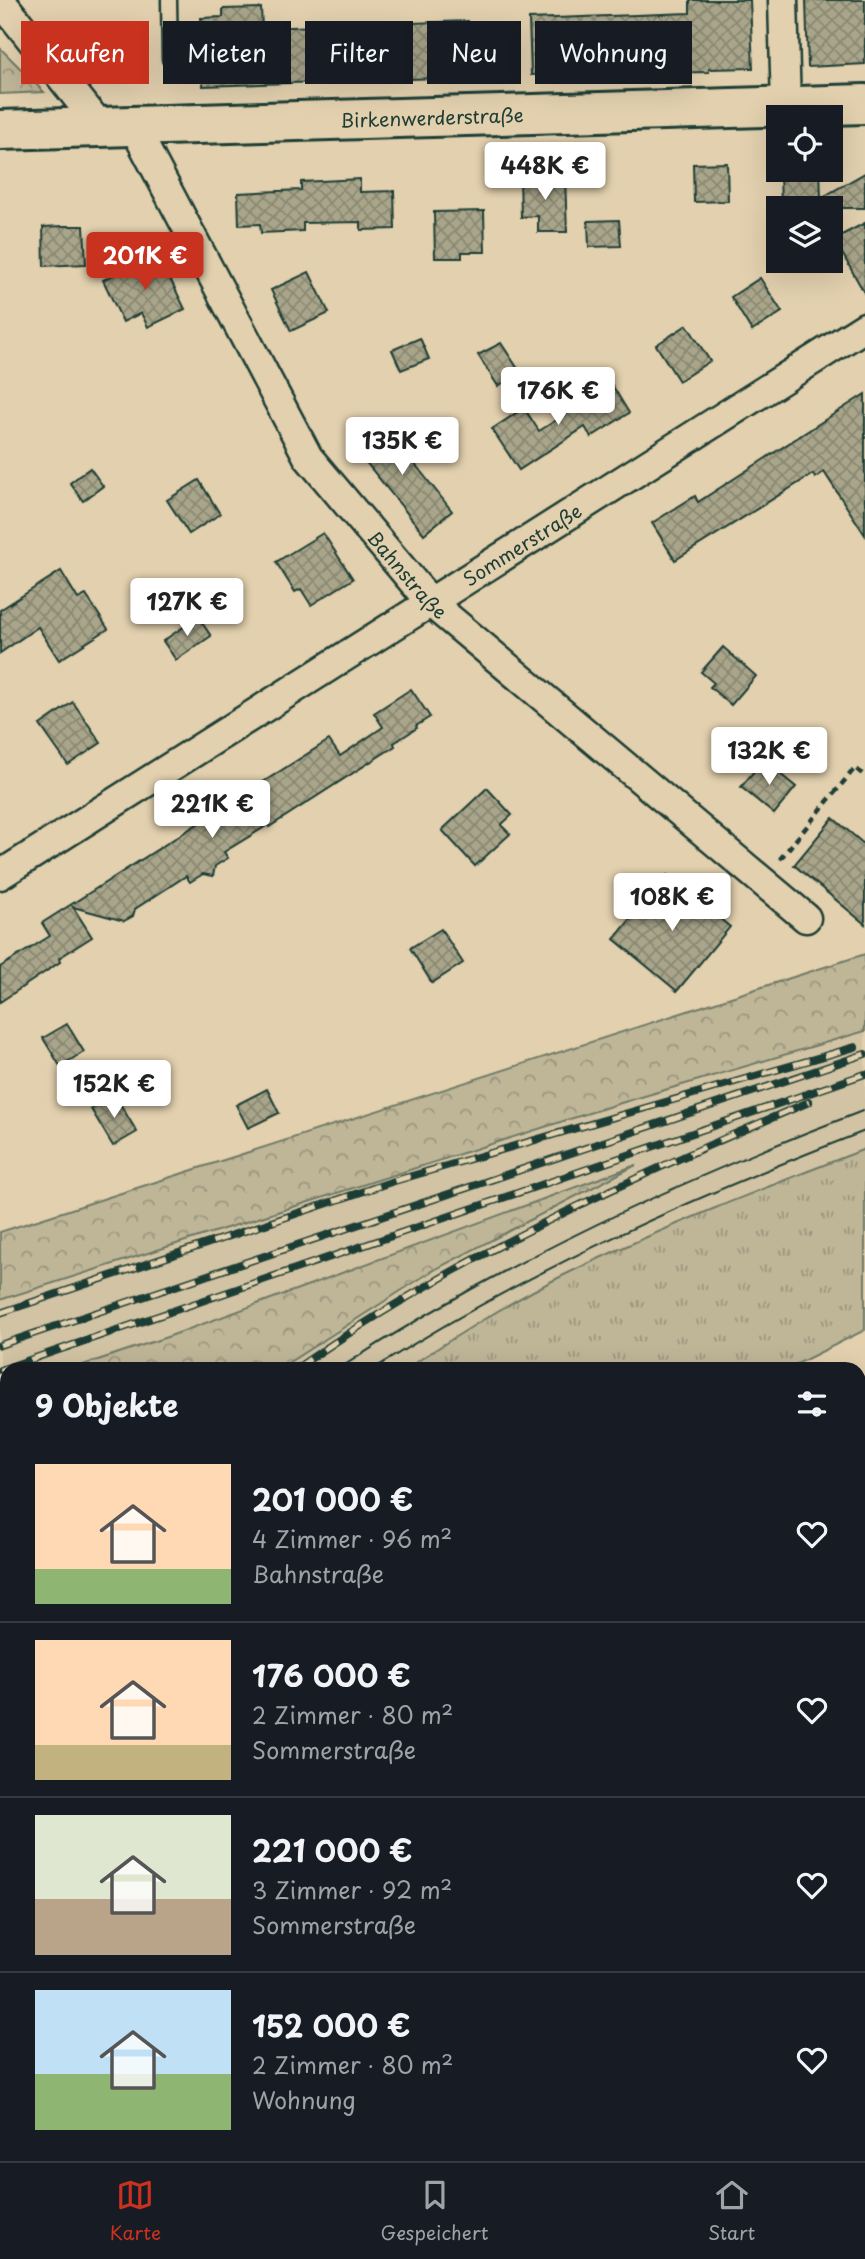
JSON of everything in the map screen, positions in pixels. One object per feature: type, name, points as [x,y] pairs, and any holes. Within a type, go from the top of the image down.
[{"type":"main road","name":"Birkenwerderstraße","points":[[839,105],[865,104]]},
{"type":"main road","name":"Birkenwerderstraße","points":[[0,130],[766,108]]},
{"type":"street","name":"Bahnstraße","points":[[0,0],[117,127],[308,457],[430,603],[806,918]]},
{"type":"street","points":[[783,0],[786,105]]},
{"type":"street","name":"Sommerstraße","points":[[0,875],[865,327]]},
{"type":"lane","points":[[169,0],[169,21]]},
{"type":"path","points":[[762,882],[855,768],[865,776]]},
{"type":"shaded area","points":[[865,1031],[865,1149],[673,1227],[470,1327],[416,1362],[289,1362],[432,1271],[170,1336],[92,1362],[0,1362],[0,1300],[614,1105]]},
{"type":"green space","points":[[0,48],[21,69],[21,84],[36,84],[44,92],[0,94]]},
{"type":"green space","points":[[865,954],[865,1031],[614,1105],[0,1300],[0,1232]]},
{"type":"green space","points":[[865,1149],[865,1330],[801,1362],[416,1362],[544,1285],[675,1225]]},
{"type":"green space","points":[[636,1165],[432,1271],[289,1362],[92,1362],[170,1336]]},
{"type":"building","points":[[690,0],[750,0],[753,68],[709,69],[709,72],[692,72],[692,21],[535,21],[535,75],[531,75],[529,19],[690,13]]},
{"type":"building","points":[[806,0],[865,0],[865,64],[808,67]]},
{"type":"building","points":[[261,8],[262,21],[201,21],[201,18],[223,17],[223,9]]},
{"type":"building","points":[[427,22],[427,78],[413,79],[413,23]]},
{"type":"building","points":[[291,27],[305,27],[305,83],[291,83]]},
{"type":"building","points":[[203,84],[262,84],[203,86]]},
{"type":"building","points":[[727,163],[728,201],[694,202],[693,164]]},
{"type":"building","points":[[865,173],[865,208],[843,208],[843,196],[825,196]]},
{"type":"building","points":[[565,176],[567,232],[538,232],[538,216],[521,217],[520,177]]},
{"type":"building","points":[[360,179],[360,192],[394,191],[395,229],[361,230],[361,222],[303,223],[303,231],[261,233],[260,224],[239,225],[238,193],[301,190],[301,182]]},
{"type":"building","points":[[780,182],[820,182],[821,196],[781,196]]},
{"type":"building","points":[[484,211],[485,252],[462,252],[462,258],[435,258],[434,212]]},
{"type":"building","points":[[619,220],[621,246],[589,247],[588,221]]},
{"type":"building","points":[[865,223],[865,294],[843,255],[843,234]]},
{"type":"building","points":[[84,226],[86,264],[44,266],[43,227]]},
{"type":"building","points":[[158,254],[185,309],[148,327],[141,313],[123,322],[103,280]]},
{"type":"building","points":[[309,272],[329,313],[291,331],[271,290]]},
{"type":"building","points":[[760,278],[782,312],[752,331],[731,297]]},
{"type":"building","points":[[687,325],[710,361],[679,381],[656,345]]},
{"type":"building","points":[[420,338],[429,359],[401,370],[392,350]]},
{"type":"building","points":[[501,343],[520,372],[498,386],[478,355]]},
{"type":"building","points":[[612,385],[629,413],[591,437],[585,427],[519,470],[492,429],[524,408],[539,431]]},
{"type":"building","points":[[865,394],[865,535],[824,472],[815,478],[813,474],[675,560],[652,523],[695,496],[698,502]]},
{"type":"building","points":[[381,421],[452,511],[424,534],[352,445]]},
{"type":"building","points":[[90,468],[103,486],[83,501],[70,483]]},
{"type":"building","points":[[199,480],[220,514],[189,534],[167,500]]},
{"type":"building","points":[[323,533],[353,579],[311,605],[301,589],[295,592],[276,562]]},
{"type":"building","points":[[61,571],[78,599],[86,595],[108,629],[59,660],[38,627],[0,653],[0,610]]},
{"type":"building","points":[[198,617],[211,636],[176,660],[163,641]]},
{"type":"building","points":[[723,647],[756,676],[731,705],[710,687],[714,683],[701,672]]},
{"type":"building","points":[[411,689],[430,717],[394,743],[395,746],[269,827],[268,825],[224,852],[228,858],[215,866],[213,876],[203,874],[190,882],[186,876],[135,909],[133,916],[124,921],[73,907],[92,937],[0,1002],[0,967],[50,936],[42,923],[329,740],[340,756],[383,727],[374,713]]},
{"type":"building","points":[[73,702],[101,743],[68,765],[40,725]]},
{"type":"building","points":[[763,760],[796,787],[774,814],[741,787]]},
{"type":"building","points":[[487,788],[512,815],[501,825],[510,834],[475,866],[442,830]]},
{"type":"building","points":[[833,818],[865,845],[865,924],[794,865]]},
{"type":"building","points":[[667,875],[730,927],[677,991],[614,939]]},
{"type":"building","points":[[441,929],[463,963],[432,983],[410,948]]},
{"type":"building","points":[[67,1024],[84,1052],[60,1066],[43,1038]]},
{"type":"building","points":[[267,1089],[279,1113],[248,1128],[236,1105]]},
{"type":"building","points":[[114,1094],[137,1132],[113,1146],[91,1109]]},
{"type":"tram line","points":[[350,1362],[465,1292],[595,1225],[729,1164],[865,1110]]},
{"type":"tram line","points":[[385,1362],[492,1299],[614,1237],[865,1131]]},
{"type":"railway","points":[[0,1313],[391,1182],[855,1047]]},
{"type":"railway","points":[[0,1345],[865,1054]]},
{"type":"railway","points":[[23,1362],[865,1074]]},
{"type":"railway","points":[[306,1362],[357,1328],[482,1255],[611,1190],[809,1102]]}]
